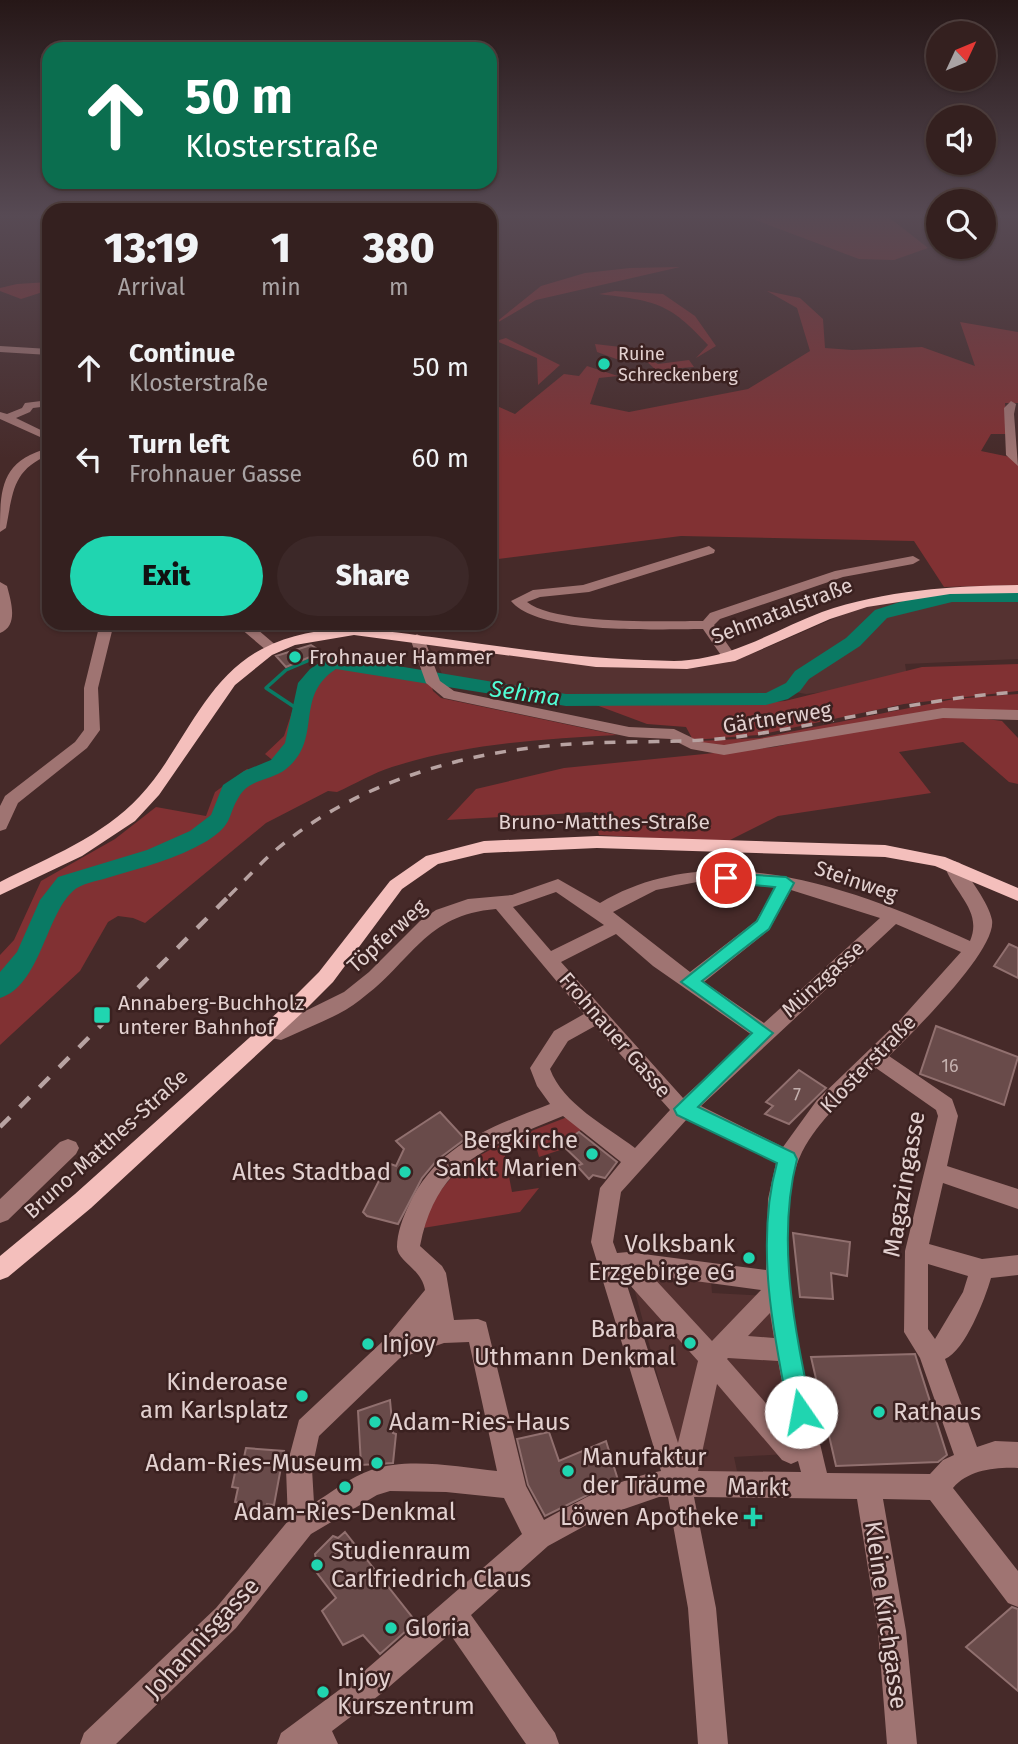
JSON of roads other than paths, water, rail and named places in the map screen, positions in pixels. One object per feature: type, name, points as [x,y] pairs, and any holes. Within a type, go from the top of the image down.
[{"type":"main road","name":"Sehmatalstraße","points":[[271,647],[332,633],[355,631],[596,663],[687,665],[730,658],[825,616],[865,603],[950,590],[1018,589]]},
{"type":"main road","points":[[0,889],[108,835],[145,801],[230,680],[271,647]]},
{"type":"main road","name":"Bruno-Matthes-Straße","points":[[0,1270],[83,1201],[326,977],[396,885],[421,866],[458,852],[494,846],[597,842],[907,853],[954,867],[1018,895]]},
{"type":"street","points":[[0,349],[42,352]]},
{"type":"street","points":[[3,416],[26,410],[29,404],[42,403]]},
{"type":"street","points":[[1011,404],[1007,414],[1015,439],[1012,455],[1018,462]]},
{"type":"street","points":[[3,416],[42,435]]},
{"type":"street","points":[[0,528],[0,511],[19,465],[29,457],[42,453]]},
{"type":"street","points":[[709,550],[584,589],[538,593],[518,601],[526,610],[607,623],[707,625],[715,616],[840,574],[913,561]]},
{"type":"street","points":[[0,586],[7,610],[0,629]]},
{"type":"street","points":[[707,625],[730,658]]},
{"type":"street","points":[[0,825],[6,797],[81,745],[92,730],[91,688],[105,630]]},
{"type":"street","points":[[250,630],[271,647]]},
{"type":"street","name":"Gärtnerweg","points":[[417,638],[430,676],[442,692],[466,700],[629,732],[674,734],[697,746],[724,750],[943,713],[1014,715]]},
{"type":"street","name":"Klosterstraße","points":[[775,1289],[781,1185],[788,1159],[822,1108],[875,1058],[973,950],[983,929],[980,910],[956,876],[954,867]]},
{"type":"street","name":"Steinweg","points":[[600,911],[630,893],[681,879],[786,883],[830,892],[973,950]]},
{"type":"street","points":[[690,982],[763,925],[786,883]]},
{"type":"street","name":"Töpferweg","points":[[269,1031],[281,1031],[351,998],[376,978],[411,939],[442,915],[468,905],[508,901],[558,885],[600,911]]},
{"type":"street","name":"Frohnauer Gasse","points":[[508,901],[508,914],[599,1015],[657,1087],[684,1109],[788,1159]]},
{"type":"street","points":[[600,911],[690,982],[764,1033]]},
{"type":"street","name":"Münzgasse","points":[[612,1265],[602,1242],[611,1188],[684,1109],[892,917]]},
{"type":"street","points":[[550,960],[617,926]]},
{"type":"street","points":[[599,1015],[561,1036],[540,1068],[541,1075],[566,1106],[636,1161]]},
{"type":"street","name":"Magazingasse","points":[[875,1058],[945,1105],[948,1116],[933,1170],[916,1251],[916,1332],[930,1352],[952,1473],[1018,1593]]},
{"type":"street","points":[[444,1332],[435,1273],[408,1250],[411,1222],[429,1183],[446,1164],[480,1143],[566,1106]]},
{"type":"street","points":[[0,1213],[68,1148]]},
{"type":"street","points":[[933,1170],[1018,1199]]},
{"type":"street","points":[[916,1251],[982,1269],[1018,1265]]},
{"type":"street","points":[[713,1744],[702,1608],[681,1480],[612,1265],[628,1262],[775,1289]]},
{"type":"street","points":[[930,1352],[944,1348],[949,1342],[974,1295],[982,1269]]},
{"type":"street","name":"Markt","points":[[643,1289],[717,1353],[791,1451]]},
{"type":"street","points":[[681,1480],[717,1353],[775,1289]]},
{"type":"street","name":"Markt","points":[[310,1738],[539,1537],[592,1508],[631,1492],[681,1480],[817,1488],[775,1289]]},
{"type":"street","points":[[302,1525],[299,1469],[308,1429],[392,1349],[439,1291]]},
{"type":"street","points":[[392,1349],[444,1332],[478,1330],[518,1503],[539,1537]]},
{"type":"street","points":[[717,1353],[778,1350]]},
{"type":"street","points":[[817,1488],[867,1487],[952,1473],[995,1454],[1018,1455]]},
{"type":"street","name":"Johannisgasse","points":[[96,1744],[226,1618],[302,1525],[372,1483],[390,1478],[446,1479],[513,1486]]},
{"type":"street","name":"Kleine Kirchgasse","points":[[867,1487],[892,1631],[902,1744]]},
{"type":"street","points":[[452,1613],[544,1744]]},
{"type":"waterway","name":"Sehma","points":[[0,989],[27,956],[52,900],[66,883],[155,855],[198,836],[220,819],[231,790],[251,776],[278,765],[295,744],[305,687],[317,673],[331,664],[344,663],[566,700],[766,699],[781,695],[793,687],[802,675],[853,642],[881,614],[903,606],[952,597],[1018,597]]},
{"type":"waterway","points":[[299,710],[266,688],[286,670],[324,654],[344,663]]},
{"type":"railway","points":[[231,894],[270,855],[337,808],[412,775],[452,763],[533,748],[736,737],[912,705],[1018,692]]},
{"type":"railway","points":[[0,1127],[231,894]]},
{"type":"place","name":"Ruine Schreckenberg","points":[[604,364]]},
{"type":"place","name":"Frohnauer Hammer","points":[[295,657]]},
{"type":"place","name":"Annaberg-Buchholz unterer Bahnhof","points":[[102,1015]]},
{"type":"place","name":"Bergkirche Sankt Marien","points":[[592,1154]]},
{"type":"place","name":"Altes Stadtbad","points":[[405,1172]]},
{"type":"place","name":"Volksbank Erzgebirge eG","points":[[749,1258]]},
{"type":"place","name":"Barbara Uthmann Denkmal","points":[[690,1343]]},
{"type":"place","name":"Injoy","points":[[368,1344]]},
{"type":"place","name":"Kinderoase am Karlsplatz","points":[[302,1396]]},
{"type":"place","name":"Rathaus","points":[[879,1412]]},
{"type":"place","name":"Adam-Ries-Haus","points":[[375,1422]]},
{"type":"place","name":"Adam-Ries-Museum","points":[[377,1463]]},
{"type":"place","name":"Manufaktur der Träume","points":[[568,1471]]},
{"type":"place","name":"Adam-Ries-Denkmal","points":[[345,1487]]},
{"type":"place","name":"Löwen Apotheke","points":[[753,1517]]},
{"type":"place","name":"Studienraum Carlfriedrich Claus","points":[[317,1565]]},
{"type":"place","name":"Gloria","points":[[391,1628]]},
{"type":"place","name":"Injoy Kurszentrum","points":[[323,1692]]}]
